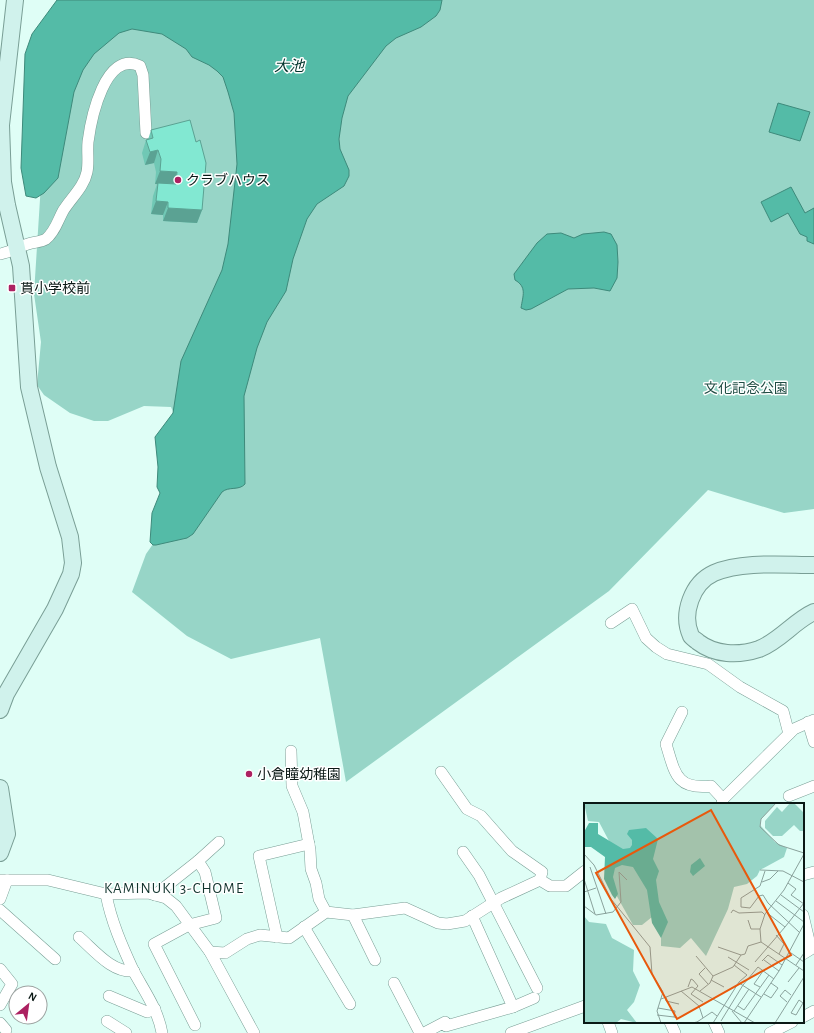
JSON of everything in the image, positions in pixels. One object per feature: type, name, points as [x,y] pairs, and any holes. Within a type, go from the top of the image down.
[{"type":"street","points":[[0,710],[6,694],[55,609],[70,574],[72,563],[70,537],[48,467],[29,387],[24,289],[21,266],[3,182],[1,125],[15,0]]},
{"type":"street","points":[[0,254],[17,250],[27,244],[44,240],[51,234],[64,210],[81,187],[87,172],[88,142],[94,106],[105,83],[118,66],[133,62],[140,66],[143,75],[146,133]]},
{"type":"street","points":[[814,564],[728,568],[713,574],[700,583],[690,601],[688,621],[692,637],[710,649],[727,653],[759,649],[773,641],[802,617],[814,612]]},
{"type":"street","points":[[611,623],[632,609],[646,638],[656,647],[667,654],[708,664],[740,687],[783,711],[789,734]]},
{"type":"street","points":[[719,671],[727,653]]},
{"type":"street","points":[[682,712],[666,744],[673,768],[682,783],[696,788],[711,786],[723,801],[794,729],[811,721],[814,742]]},
{"type":"street","points":[[291,751],[292,786],[303,812],[309,844],[311,869],[316,883],[318,899],[326,912]]},
{"type":"street","points":[[441,772],[467,809],[481,816],[512,851],[542,872],[540,880]]},
{"type":"street","points":[[789,796],[814,786]]},
{"type":"street","points":[[0,788],[7,834],[0,854]]},
{"type":"street","points":[[155,895],[220,842]]},
{"type":"street","points":[[277,937],[259,856],[309,844]]},
{"type":"street","points":[[424,1033],[445,1022],[448,1030],[512,1006],[536,993],[494,902],[480,875],[463,852]]},
{"type":"street","points":[[194,1025],[154,944],[190,925],[216,918],[205,872],[198,861]]},
{"type":"street","points":[[540,880],[550,886],[566,886],[584,872]]},
{"type":"street","points":[[804,875],[814,872]]},
{"type":"street","points":[[0,899],[3,880],[48,880],[106,894],[148,893],[166,898],[176,906],[210,952],[254,1033]]},
{"type":"street","points":[[210,952],[225,953],[247,939],[260,935],[289,938],[326,912],[353,915],[406,908],[438,923],[446,924],[465,921],[494,902],[540,880]]},
{"type":"street","points":[[106,894],[111,919],[134,971],[155,1009],[162,1033]]},
{"type":"street","points":[[0,910],[55,959]]},
{"type":"street","points":[[353,915],[375,960]]},
{"type":"street","points":[[472,916],[512,1006]]},
{"type":"street","points":[[804,919],[811,949],[804,953]]},
{"type":"street","points":[[304,927],[350,1004]]},
{"type":"street","points":[[79,937],[117,970],[126,972],[134,971]]},
{"type":"street","points":[[0,969],[12,984],[0,1006]]},
{"type":"street","points":[[394,983],[420,1033]]},
{"type":"street","points":[[109,996],[147,1012],[155,1009]]},
{"type":"street","points":[[511,1033],[584,1006]]},
{"type":"street","points":[[804,1016],[814,1011]]},
{"type":"street","points":[[107,1021],[126,1033]]},
{"type":"street","points":[[670,1023],[675,1033]]},
{"type":"street","points":[[714,1023],[719,1033]]},
{"type":"street","points":[[771,1030],[789,1023]]},
{"type":"green space","name":"文化記念公園","points":[[150,0],[814,0],[814,509],[784,513],[708,490],[609,591],[346,782],[320,638],[231,659],[187,636],[132,592],[146,554],[179,507],[177,421],[171,407],[144,406],[108,421],[94,421],[70,413],[44,395],[37,385],[41,342],[34,294],[43,152],[77,59]]},
{"type":"water","name":"大池","points":[[57,0],[442,0],[440,10],[436,16],[421,27],[396,38],[386,46],[348,96],[342,118],[339,139],[340,149],[349,170],[349,176],[344,186],[317,204],[307,219],[293,259],[286,291],[267,322],[257,348],[244,396],[245,484],[243,486],[228,489],[222,492],[193,534],[187,538],[156,545],[153,545],[150,542],[152,513],[160,493],[157,487],[158,467],[155,437],[173,413],[181,361],[222,270],[228,244],[237,164],[234,113],[223,77],[209,65],[192,57],[186,49],[162,34],[132,29],[119,33],[94,54],[83,70],[74,92],[58,178],[44,193],[36,198],[26,196],[21,168],[25,54],[32,34]]},
{"type":"water","points":[[778,103],[810,112],[800,141],[769,132]]},
{"type":"water","points":[[791,187],[805,213],[814,208],[814,244],[807,241],[807,237],[800,234],[788,213],[771,222],[761,202]]},
{"type":"water","points":[[604,232],[611,234],[617,245],[617,278],[610,291],[594,288],[568,289],[531,309],[526,310],[521,308],[523,289],[515,280],[514,274],[537,243],[547,234],[561,233],[574,238],[583,234]]},
{"type":"building","name":"クラブハウス","points":[[190,120],[196,142],[200,140],[206,163],[202,210],[168,208],[168,202],[156,201],[158,183],[176,184],[177,172],[160,171],[161,159],[158,150],[150,152],[146,140],[153,138],[151,130]]},
{"type":"place","name":"クラブハウス","points":[[178,180]]},
{"type":"place","name":"貫小学校前","points":[[12,288]]},
{"type":"place","name":"小倉瞳幼稚園","points":[[249,774]]},
{"type":"district","name":"KAMINUKI 3-CHOME","points":[[174,888]]}]
